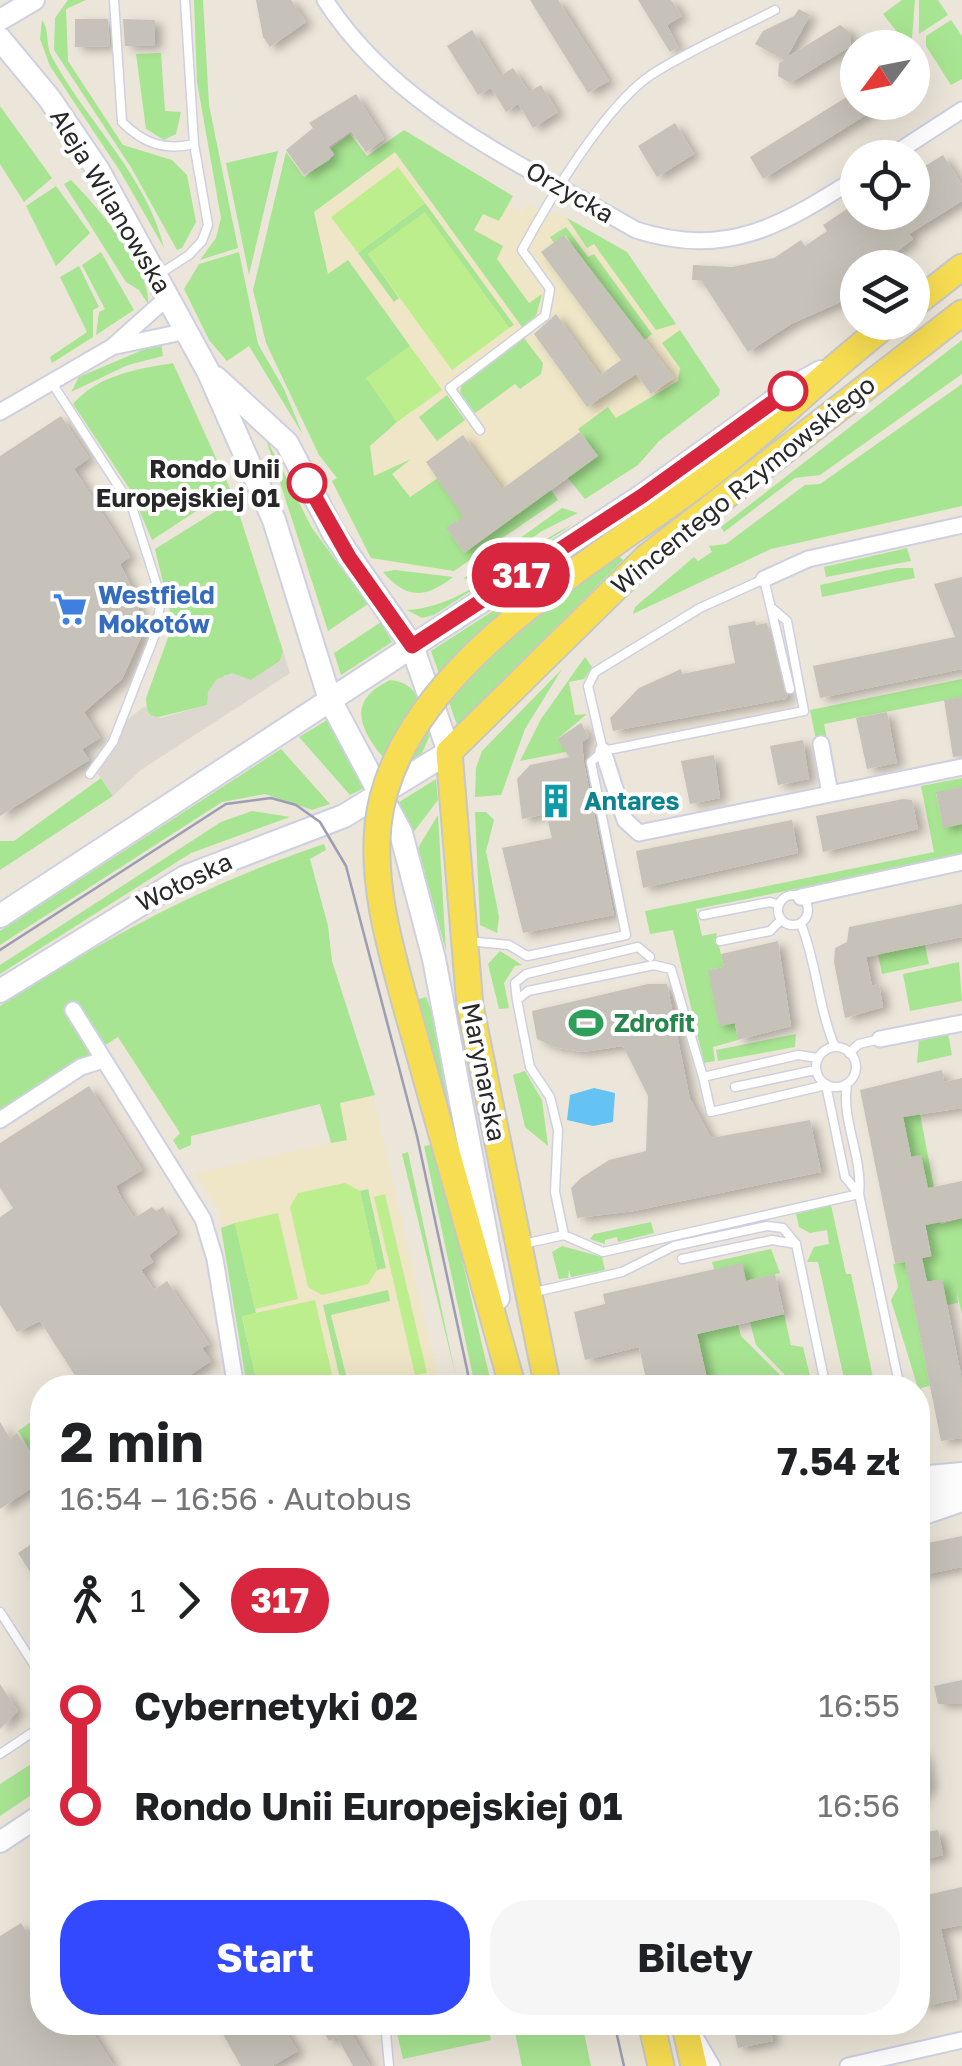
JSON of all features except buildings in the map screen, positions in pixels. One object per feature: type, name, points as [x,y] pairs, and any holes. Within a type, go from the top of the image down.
[{"type":"main road","name":"Aleja Wilanowska","points":[[0,39],[70,129],[164,285],[209,372],[274,520],[330,700]]},
{"type":"main road","points":[[930,292],[962,267]]},
{"type":"main road","name":"Wincentego Rzymowskiego","points":[[449,752],[647,557],[962,313]]},
{"type":"main road","name":"Wincentego Rzymowskiego","points":[[330,700],[642,496],[866,340]]},
{"type":"main road","name":"Marynarska","points":[[508,1360],[385,926],[378,828],[397,758],[417,718],[448,679],[489,641],[735,456],[829,368]]},
{"type":"main road","name":"Aleja Wilanowska","points":[[209,372],[287,443],[334,534],[412,646],[449,752]]},
{"type":"main road","points":[[1,914],[330,700]]},
{"type":"main road","name":"Marynarska","points":[[330,700],[401,833],[424,911],[511,1375]]},
{"type":"main road","name":"Wołoska","points":[[0,990],[185,877],[326,824],[380,797],[449,752]]},
{"type":"main road","name":"Marynarska","points":[[449,752],[463,941],[477,1048],[545,1375]]},
{"type":"main road","points":[[654,2035],[661,2066]]},
{"type":"main road","points":[[688,2035],[694,2066]]},
{"type":"street","points":[[0,16],[11,0]]},
{"type":"street","points":[[0,16],[34,0]]},
{"type":"street","name":"Orzycka","points":[[325,0],[361,52],[420,104],[636,230],[671,240],[701,242],[774,228],[840,188]]},
{"type":"street","points":[[919,140],[960,116]]},
{"type":"street","points":[[112,347],[164,285]]},
{"type":"street","points":[[0,412],[112,347],[188,331]]},
{"type":"street","points":[[764,579],[808,558],[962,525]]},
{"type":"street","points":[[821,744],[830,794]]},
{"type":"street","points":[[603,751],[625,820],[639,833],[962,767]]},
{"type":"street","points":[[801,897],[962,862]]},
{"type":"street","points":[[72,1010],[203,1219],[215,1259],[234,1375]]},
{"type":"street","points":[[880,1039],[962,1023]]},
{"type":"street","points":[[0,1120],[82,1067],[104,1060]]},
{"type":"street","points":[[930,1476],[962,1473]]},
{"type":"street","points":[[930,1494],[962,1487]]},
{"type":"street","points":[[930,1512],[962,1501]]},
{"type":"street","points":[[0,1842],[30,1822]]},
{"type":"street","points":[[694,2035],[712,2066]]},
{"type":"street","points":[[848,2066],[962,2040]]},
{"type":"lane","points":[[114,0],[122,122],[139,140],[174,148],[194,144]]},
{"type":"lane","points":[[164,285],[202,242],[208,225],[194,144],[184,0]]},
{"type":"lane","points":[[480,430],[450,388],[546,316],[550,289],[522,250],[622,100],[650,76],[776,10]]},
{"type":"lane","points":[[51,382],[132,506],[160,598],[156,632],[113,742],[90,774]]},
{"type":"lane","points":[[603,751],[588,686],[594,672],[686,615],[764,579],[790,689]]},
{"type":"lane","points":[[463,941],[509,945],[527,956],[626,935],[592,762],[603,751],[804,710],[787,621],[772,609]]},
{"type":"lane","points":[[790,895],[801,897],[809,910],[801,924],[790,926],[781,920],[778,905],[790,895]]},
{"type":"lane","points":[[703,916],[770,902],[778,905]]},
{"type":"lane","points":[[720,941],[770,931],[781,920]]},
{"type":"lane","points":[[801,924],[810,947],[824,1019],[835,1047],[849,1053],[856,1066],[845,1098],[861,1173],[859,1194],[897,1375]]},
{"type":"lane","points":[[564,1235],[554,1192],[558,1130],[550,1097],[530,1067],[515,983],[521,975],[638,947],[650,958]]},
{"type":"lane","points":[[517,1000],[528,991],[654,965],[671,968],[678,977],[710,1112],[826,1085],[847,1084]]},
{"type":"lane","points":[[849,1053],[858,1044],[880,1039]]},
{"type":"lane","points":[[703,1077],[798,1055],[818,1058],[835,1047]]},
{"type":"lane","points":[[815,1070],[818,1058]]},
{"type":"lane","points":[[815,1070],[826,1085],[845,1176],[859,1194]]},
{"type":"lane","points":[[735,1087],[815,1070]]},
{"type":"lane","points":[[519,1244],[564,1235],[603,1252],[859,1194]]},
{"type":"lane","points":[[529,1293],[622,1272],[674,1246],[766,1226],[782,1228],[796,1244],[823,1375]]},
{"type":"lane","points":[[682,1260],[772,1240],[796,1244]]},
{"type":"lane","points":[[0,1612],[30,1658]]},
{"type":"lane","points":[[0,1754],[30,1734]]},
{"type":"lane","points":[[386,2035],[390,2066]]},
{"type":"shaded area","points":[[404,130],[513,196],[509,205],[521,213],[528,204],[550,215],[556,212],[627,252],[720,390],[567,477],[442,571],[371,558],[295,210]]},
{"type":"shaded area","points":[[283,651],[290,673],[141,770],[113,796],[98,774],[127,720],[145,706],[150,715],[161,718],[207,705],[208,692],[217,679],[232,673],[251,680],[280,661]]},
{"type":"shaded area","points":[[373,1096],[437,1375],[245,1375],[219,1210],[195,1173],[346,1140],[339,1103]]},
{"type":"green space","points":[[68,0],[86,0],[66,9],[68,61],[123,145],[172,160],[187,175],[196,222],[182,248],[177,250],[132,169],[54,50],[55,18]]},
{"type":"green space","points":[[194,0],[203,0],[209,105],[238,248],[200,260],[216,238],[221,218],[197,82]]},
{"type":"green space","points":[[902,0],[915,0],[913,30],[896,30],[883,14]]},
{"type":"green space","points":[[919,0],[938,0],[948,15],[919,30]]},
{"type":"green space","points":[[42,20],[52,57],[130,173],[156,222],[164,248],[120,171],[50,66],[40,39]]},
{"type":"green space","points":[[951,20],[962,36],[962,79],[951,85],[930,52],[930,33]]},
{"type":"green space","points":[[161,53],[165,111],[181,112],[176,134],[164,140],[146,129],[136,54]]},
{"type":"green space","points":[[0,106],[52,178],[24,202],[0,164]]},
{"type":"green space","points":[[404,130],[513,196],[499,221],[483,214],[474,230],[503,246],[497,259],[529,303],[542,294],[536,316],[522,327],[395,152],[314,212],[328,274],[348,260],[410,346],[367,378],[397,422],[370,446],[374,476],[411,459],[392,474],[410,497],[438,478],[476,508],[447,529],[464,553],[550,489],[558,500],[454,571],[371,558],[332,481],[337,478],[319,455],[266,343],[253,290],[286,152],[304,177],[335,155],[331,148],[350,134],[367,156]]},
{"type":"green space","points":[[278,151],[249,275],[226,163]]},
{"type":"green space","points":[[398,167],[425,203],[358,253],[331,217]]},
{"type":"green space","points":[[71,180],[132,256],[147,290],[148,304],[139,290],[126,282],[64,184]]},
{"type":"green space","points":[[56,186],[90,233],[56,266],[26,206]]},
{"type":"green space","points":[[425,203],[514,325],[509,328],[425,213],[368,254],[399,298],[394,302],[358,253]]},
{"type":"green space","points":[[425,212],[509,328],[452,370],[368,254]]},
{"type":"green space","points":[[567,218],[627,252],[676,324],[656,330],[594,244],[587,248]]},
{"type":"green space","points":[[566,227],[588,257],[594,254],[652,334],[643,341],[565,235],[554,243],[550,237]]},
{"type":"green space","points":[[101,252],[134,310],[96,335],[99,312],[105,309],[82,265]]},
{"type":"green space","points":[[239,252],[258,344],[284,389],[303,435],[249,346],[227,361],[209,340],[184,289],[199,264]]},
{"type":"green space","points":[[79,266],[99,307],[93,310],[93,337],[52,363],[50,357],[87,332],[60,277]]},
{"type":"green space","points":[[680,330],[720,390],[719,395],[659,441],[638,465],[585,499],[567,477],[597,456],[578,429],[608,407],[616,418],[678,381],[680,368],[662,343]]},
{"type":"green space","points":[[524,338],[543,363],[541,374],[520,389],[515,384],[475,413],[460,393],[462,383]]},
{"type":"green space","points":[[962,340],[962,374],[820,475],[795,478],[724,532],[721,527]]},
{"type":"green space","points":[[161,342],[163,356],[128,365],[71,392],[79,377]]},
{"type":"green space","points":[[410,346],[442,390],[397,422],[366,378]]},
{"type":"green space","points":[[173,363],[230,489],[152,540],[131,491],[73,404],[106,380]]},
{"type":"green space","points":[[962,384],[962,506],[771,549],[633,614],[635,607],[694,557],[698,561],[712,552],[709,546],[726,544],[805,485],[820,484]]},
{"type":"green space","points":[[447,395],[465,420],[437,441],[419,417]]},
{"type":"green space","points":[[265,436],[312,528],[368,604],[328,631]]},
{"type":"green space","points":[[229,503],[236,504],[283,651],[280,661],[250,681],[225,675],[208,705],[154,718],[147,712],[146,698],[173,624],[155,549]]},
{"type":"green space","points":[[562,508],[578,513],[542,531],[475,578],[463,579]]},
{"type":"green space","points":[[573,524],[434,615],[422,618],[407,610],[451,599]]},
{"type":"green space","points":[[907,548],[911,561],[826,577],[824,567]]},
{"type":"green space","points":[[619,556],[623,560],[457,725],[431,651],[575,558],[590,578]]},
{"type":"green space","points":[[913,568],[915,578],[822,597],[820,585]]},
{"type":"green space","points":[[383,572],[453,577],[433,589],[416,593],[400,587]]},
{"type":"green space","points":[[381,622],[392,642],[341,675],[334,653]]},
{"type":"green space","points":[[585,657],[592,667],[584,679],[569,682],[575,715],[587,714],[557,739],[566,752],[520,761],[541,719]]},
{"type":"green space","points":[[562,669],[525,729],[501,795],[475,797],[476,768],[482,751]]},
{"type":"green space","points":[[962,679],[962,697],[824,724],[828,743],[817,745],[810,710]]},
{"type":"green space","points":[[390,680],[414,691],[431,733],[422,753],[408,763],[382,756],[363,724],[361,714],[368,696]]},
{"type":"green space","points":[[327,720],[364,788],[350,795],[299,737]]},
{"type":"green space","points":[[281,749],[330,804],[312,810],[265,794],[222,802],[0,945],[0,931]]},
{"type":"green space","points":[[101,778],[113,796],[0,870],[0,841],[14,841]]},
{"type":"green space","points":[[962,778],[962,787],[936,793],[943,827],[962,824],[962,856],[696,909],[702,936],[716,933],[724,967],[709,970],[719,1025],[735,1023],[738,1040],[713,1047],[715,1061],[704,1063],[673,930],[650,934],[645,911],[934,852],[921,786]]},
{"type":"green space","points":[[436,779],[438,800],[412,834],[396,804]]},
{"type":"green space","points":[[252,811],[290,817],[191,853],[0,974],[0,965],[221,822]]},
{"type":"green space","points":[[475,812],[486,812],[494,820],[486,851],[499,917],[497,933],[480,925]]},
{"type":"green space","points":[[438,815],[446,951],[418,848]]},
{"type":"green space","points":[[324,844],[326,850],[310,859],[328,926],[332,961],[375,1095],[340,1103],[347,1140],[331,1143],[320,1104],[191,1136],[191,1145],[179,1150],[173,1140],[180,1133],[118,1037],[0,1113],[0,1006],[156,914],[236,877]]},
{"type":"green space","points":[[925,945],[929,964],[882,974],[878,954]]},
{"type":"green space","points":[[500,951],[522,965],[515,966],[504,983],[509,1008],[499,1009],[488,964]]},
{"type":"green space","points":[[959,962],[962,1001],[910,1011],[903,974]]},
{"type":"green space","points":[[426,997],[435,1019],[454,1135],[415,1000]]},
{"type":"green space","points":[[948,1033],[952,1055],[917,1063],[919,1039]]},
{"type":"green space","points":[[796,1034],[795,1047],[718,1061],[716,1050]]},
{"type":"green space","points":[[525,1071],[542,1100],[548,1146],[525,1127],[513,1075]]},
{"type":"green space","points":[[896,1083],[920,1114],[941,1224],[962,1218],[962,1315],[957,1292],[958,1303],[947,1305],[925,1277],[909,1281],[928,1375],[914,1375],[891,1300],[898,1287],[893,1264],[932,1256]]},
{"type":"green space","points":[[435,1144],[489,1375],[473,1375],[424,1146]]},
{"type":"green space","points":[[408,1152],[456,1375],[456,1375],[402,1154]]},
{"type":"green space","points":[[345,1183],[360,1191],[377,1270],[368,1284],[322,1295],[308,1287],[290,1207],[298,1193]]},
{"type":"green space","points":[[368,1189],[386,1268],[377,1270],[360,1191]]},
{"type":"green space","points":[[385,1194],[427,1373],[415,1375],[374,1197]]},
{"type":"green space","points":[[831,1205],[846,1274],[851,1274],[872,1375],[843,1375],[818,1262],[807,1262],[814,1247],[829,1244],[827,1230],[810,1233],[799,1227],[796,1214]]},
{"type":"green space","points":[[278,1213],[298,1299],[255,1309],[235,1223]]},
{"type":"green space","points":[[651,1222],[654,1233],[618,1242],[617,1237],[605,1240],[605,1244],[590,1239],[594,1234]]},
{"type":"green space","points":[[235,1223],[256,1313],[242,1317],[255,1375],[245,1375],[221,1228]]},
{"type":"green space","points":[[562,1246],[602,1257],[605,1270],[571,1277],[569,1270],[568,1278],[559,1279],[552,1252]]},
{"type":"green space","points":[[771,1249],[780,1273],[746,1281],[714,1269],[712,1262]]},
{"type":"green space","points":[[388,1290],[390,1301],[331,1315],[346,1375],[339,1375],[323,1305]]},
{"type":"green space","points":[[315,1300],[332,1375],[255,1375],[242,1316]]},
{"type":"green space","points":[[784,1314],[791,1345],[803,1347],[810,1375],[785,1375],[756,1345],[750,1322]]},
{"type":"green space","points":[[738,1325],[741,1336],[780,1375],[707,1375],[697,1334]]},
{"type":"green space","points":[[30,1422],[30,1450],[18,1431]]},
{"type":"green space","points":[[30,1765],[30,1796],[0,1816],[0,1784]]},
{"type":"green space","points":[[397,2035],[490,2035],[491,2040],[403,2059]]},
{"type":"green space","points":[[516,2035],[585,2035],[591,2066],[522,2066]]},
{"type":"water","points":[[594,1088],[615,1093],[613,1122],[593,1126],[567,1120],[570,1095]]},
{"type":"tram line","points":[[0,950],[226,804],[271,798],[296,805],[320,822],[346,866],[417,1136],[468,1375]]},
{"type":"tram line","points":[[617,2035],[624,2066]]},
{"type":"bus line","name":"317","points":[[307,483],[334,534],[412,646],[642,496],[788,391]]},
{"type":"place","name":"Rondo Unii Europejskiej 01","points":[[307,483]]},
{"type":"place","name":"Westfield Mokotów","points":[[70,609]]},
{"type":"place","name":"Antares","points":[[556,801]]},
{"type":"place","name":"Zdrofit","points":[[586,1023]]}]
